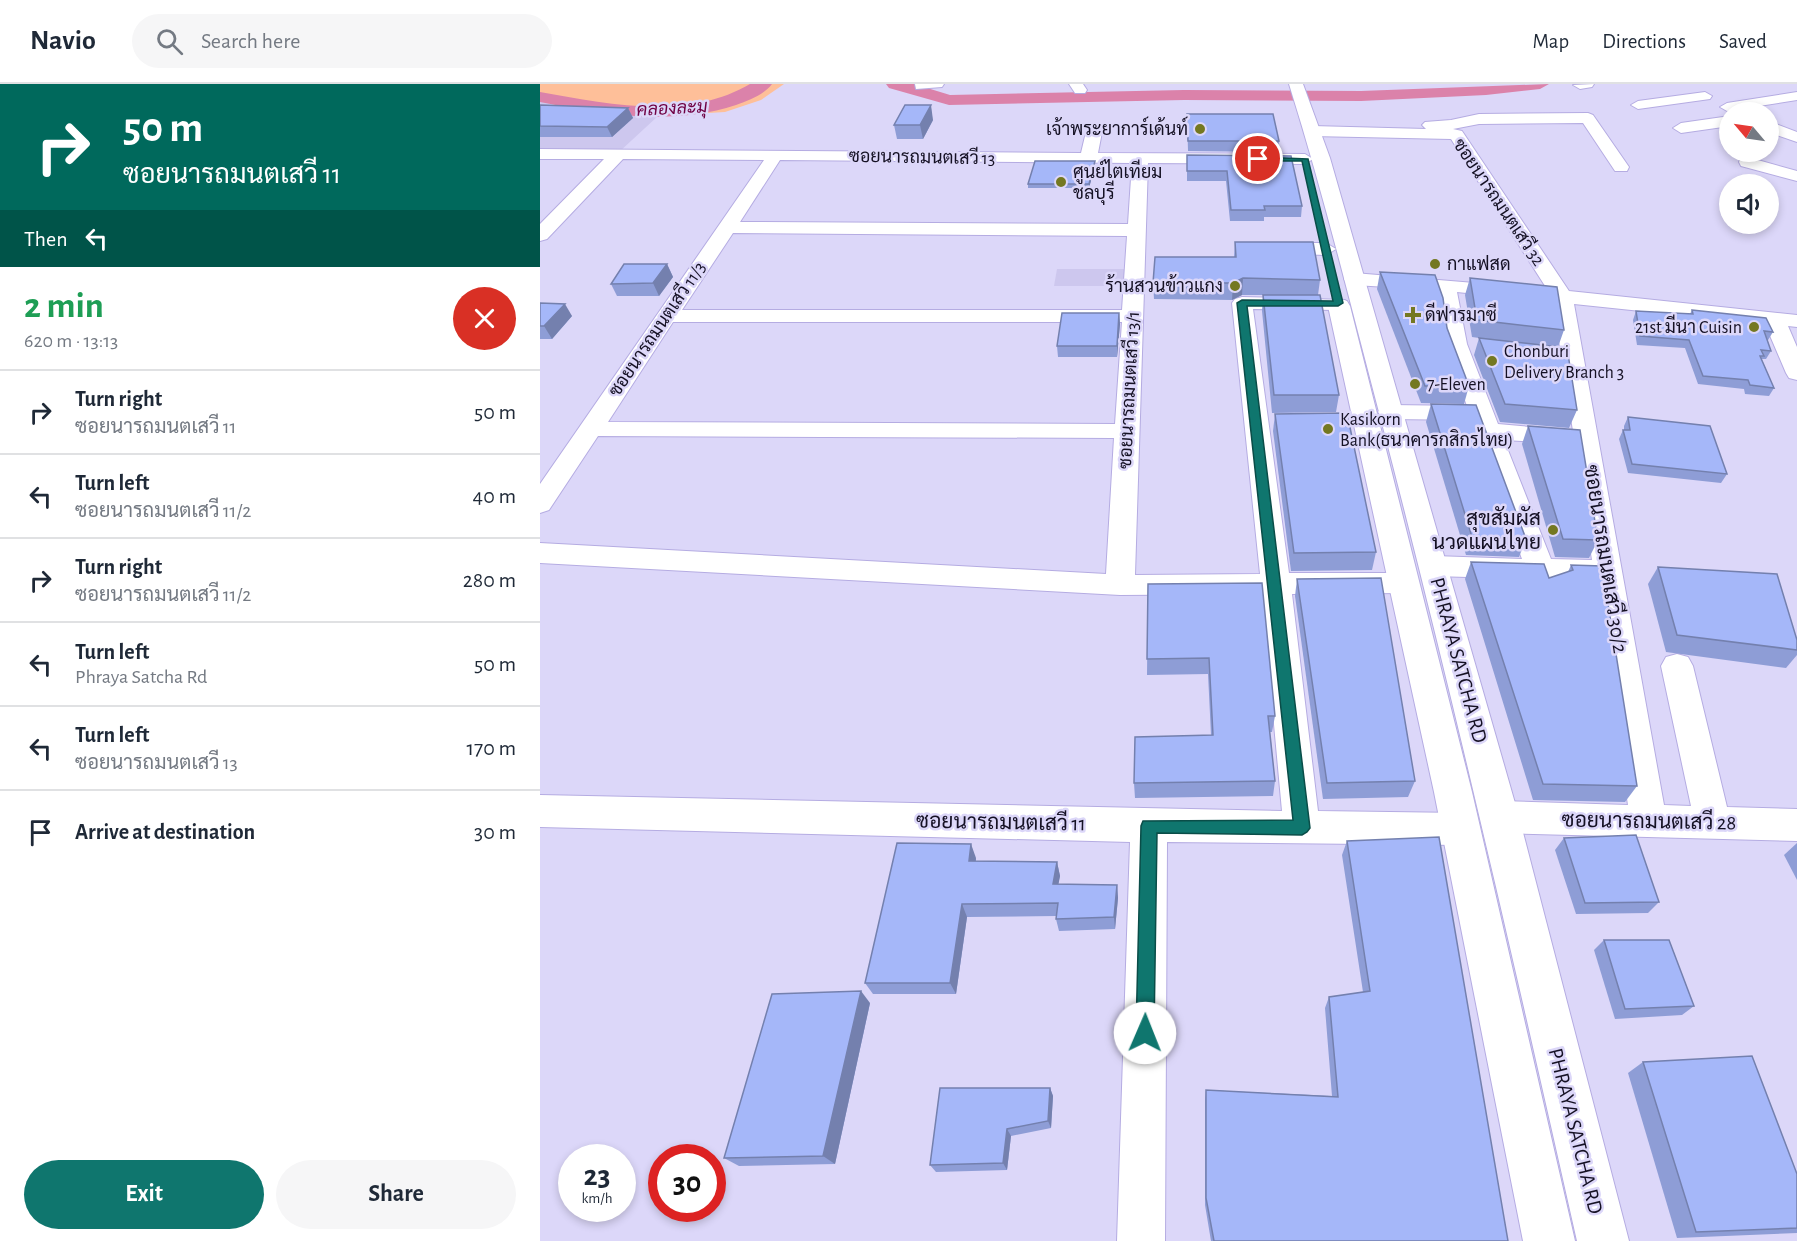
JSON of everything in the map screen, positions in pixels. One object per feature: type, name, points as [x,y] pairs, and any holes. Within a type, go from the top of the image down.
[{"type":"main road","name":"PHRAYA SATCHA RD","points":[[1291,90],[1310,127],[1339,284],[1371,412],[1419,574],[1497,804],[1603,1241]]},
{"type":"main road","name":"PHRAYA SATCHA RD","points":[[1291,90],[1326,249],[1339,284],[1371,412]]},
{"type":"main road","name":"PHRAYA SATCHA RD","points":[[1419,574],[1453,792],[1549,1241]]},
{"type":"main road","points":[[1453,792],[1497,804]]},
{"type":"main road","points":[[1470,872],[1514,873]]},
{"type":"street","points":[[921,86],[937,84]]},
{"type":"street","points":[[1682,84],[1719,105]]},
{"type":"street","points":[[1638,105],[1705,96]]},
{"type":"street","points":[[1774,102],[1797,96]]},
{"type":"street","points":[[1681,128],[1719,117]]},
{"type":"street","points":[[1310,127],[1451,125],[1479,119],[1588,118],[1621,167]]},
{"type":"street","name":"ซอยนารถมนตเสวี 32","points":[[1310,127],[1456,134],[1563,298]]},
{"type":"street","points":[[1782,128],[1797,137]]},
{"type":"street","points":[[1088,159],[1094,132]]},
{"type":"street","name":"ซอยนารถมนตเสวี 13","points":[[540,154],[1305,159]]},
{"type":"street","points":[[543,229],[619,154]]},
{"type":"street","name":"ซอยนารถมนตเสวี 11/3","points":[[540,504],[775,156]]},
{"type":"street","name":"ซอยนารถมนตเสวี 13/1","points":[[1120,585],[1140,159]]},
{"type":"street","points":[[1747,162],[1797,176]]},
{"type":"street","points":[[725,227],[1136,230]]},
{"type":"street","points":[[1254,249],[1326,249]]},
{"type":"street","points":[[1302,828],[1276,585],[1267,422],[1242,303],[1339,284],[1446,285],[1797,321]]},
{"type":"street","points":[[1446,285],[1455,344],[1540,569]]},
{"type":"street","name":"ซอยนารถมนตเสวี 30/2","points":[[1563,298],[1561,356],[1586,439],[1649,821]]},
{"type":"street","points":[[1797,308],[1757,303],[1797,373]]},
{"type":"street","points":[[666,316],[1132,316]]},
{"type":"street","points":[[1455,344],[1479,346]]},
{"type":"street","points":[[1371,412],[1482,414],[1586,439]]},
{"type":"street","points":[[590,429],[1127,431]]},
{"type":"street","points":[[540,553],[1120,585],[1276,585],[1419,574],[1540,569],[1608,571]]},
{"type":"street","points":[[1677,666],[1713,822]]},
{"type":"street","name":"ซอยนารถมนตเสวี 28","points":[[1497,804],[1649,821],[1797,825]]},
{"type":"street","name":"ซอยนารถมนตเสวี 11","points":[[540,811],[1149,826],[1461,829]]},
{"type":"street","points":[[1141,1241],[1149,826]]},
{"type":"shaded area","points":[[540,84],[784,84],[761,100],[725,112],[658,116],[587,113],[540,101]]},
{"type":"shaded area","points":[[540,101],[587,113],[658,116],[619,152],[540,151]]},
{"type":"shaded area","points":[[1057,269],[1126,269],[1125,286],[1054,286]]},
{"type":"building","points":[[540,105],[628,108],[607,127],[540,126]]},
{"type":"building","points":[[905,105],[931,105],[920,125],[894,125]]},
{"type":"building","points":[[1187,114],[1273,114],[1279,141],[1188,141]]},
{"type":"building","points":[[1187,155],[1291,156],[1302,206],[1264,206],[1265,210],[1231,210],[1227,171],[1187,171]]},
{"type":"building","name":"ศูนย์ไตเทียม ชลบุรี","points":[[1035,161],[1095,161],[1089,184],[1028,184]]},
{"type":"building","points":[[1235,242],[1313,242],[1320,280],[1243,278],[1233,283],[1153,283],[1155,257],[1236,257]]},
{"type":"building","points":[[624,264],[667,264],[653,283],[611,284]]},
{"type":"building","points":[[1380,272],[1435,275],[1443,298],[1447,328],[1469,386],[1425,386]]},
{"type":"building","points":[[1470,278],[1557,287],[1564,330],[1477,320]]},
{"type":"building","points":[[1263,295],[1320,295],[1339,395],[1274,395]]},
{"type":"building","points":[[540,303],[565,304],[544,326],[540,326]]},
{"type":"building","points":[[1692,310],[1766,318],[1773,332],[1764,331],[1771,351],[1761,350],[1764,356],[1760,356],[1774,388],[1750,385],[1748,380],[1703,376],[1689,340],[1640,336],[1636,311],[1693,314]]},
{"type":"building","points":[[1062,313],[1119,313],[1117,346],[1057,346]]},
{"type":"building","points":[[1479,338],[1567,348],[1577,410],[1505,404]]},
{"type":"building","points":[[1431,404],[1476,405],[1526,539],[1472,537]]},
{"type":"building","points":[[1347,413],[1376,552],[1294,553],[1275,414]]},
{"type":"building","points":[[1628,417],[1710,426],[1727,474],[1632,464],[1623,430],[1630,430]]},
{"type":"building","points":[[1528,426],[1580,430],[1598,540],[1563,539]]},
{"type":"building","points":[[1471,562],[1544,564],[1549,578],[1573,570],[1571,565],[1602,566],[1637,786],[1543,784]]},
{"type":"building","points":[[1658,567],[1777,574],[1797,640],[1797,650],[1677,635]]},
{"type":"building","points":[[1381,578],[1415,781],[1327,783],[1297,579]]},
{"type":"building","points":[[1262,583],[1275,716],[1268,716],[1275,781],[1134,783],[1135,737],[1213,735],[1209,658],[1147,659],[1148,584]]},
{"type":"building","points":[[1636,835],[1659,902],[1585,903],[1564,838]]},
{"type":"building","points":[[1439,837],[1508,1241],[1214,1241],[1206,1198],[1206,1090],[1338,1097],[1329,997],[1370,991],[1347,841]]},
{"type":"building","points":[[897,843],[971,844],[969,861],[1057,862],[1053,884],[1117,885],[1114,917],[1056,919],[1058,903],[962,904],[950,983],[865,983]]},
{"type":"building","points":[[1604,940],[1669,940],[1694,1006],[1625,1009]]},
{"type":"building","points":[[861,991],[823,1156],[726,1158],[726,1151],[772,994]]},
{"type":"building","points":[[1752,1056],[1797,1174],[1797,1228],[1696,1232],[1643,1062]]},
{"type":"building","points":[[940,1088],[1050,1088],[1048,1121],[1007,1129],[1003,1163],[930,1165]]},
{"type":"waterway","name":"คลองละมุ","points":[[540,97],[625,110],[685,111],[740,98],[763,84]]},
{"type":"waterway","name":"คลองละมุ","points":[[895,84],[949,100],[1184,95],[1361,96],[1486,90],[1540,84]]},
{"type":"place","name":"เจ้าพระยาการ์เด้นท์","points":[[1200,129]]},
{"type":"place","name":"ศูนย์ไตเทียม ชลบุรี","points":[[1061,182]]},
{"type":"place","name":"กาแฟสด","points":[[1435,264]]},
{"type":"place","name":"ร้านสวนข้าวแกง","points":[[1235,286]]},
{"type":"place","name":"ดีฟารมาซี","points":[[1413,315]]},
{"type":"place","name":"21st มีนา Cuisin","points":[[1754,327]]},
{"type":"place","name":"Chonburi Delivery Branch 3","points":[[1492,361]]},
{"type":"place","name":"7-Eleven","points":[[1415,384]]},
{"type":"place","name":"Kasikorn Bank(ธนาคารกสิกรไทย)","points":[[1328,429]]},
{"type":"place","name":"สุขสัมผัส นวดแผนไทย","points":[[1553,530]]},
{"type":"route","points":[[1145,1033],[1149,826],[1302,828],[1242,303],[1338,303],[1305,159],[1258,159]]}]
